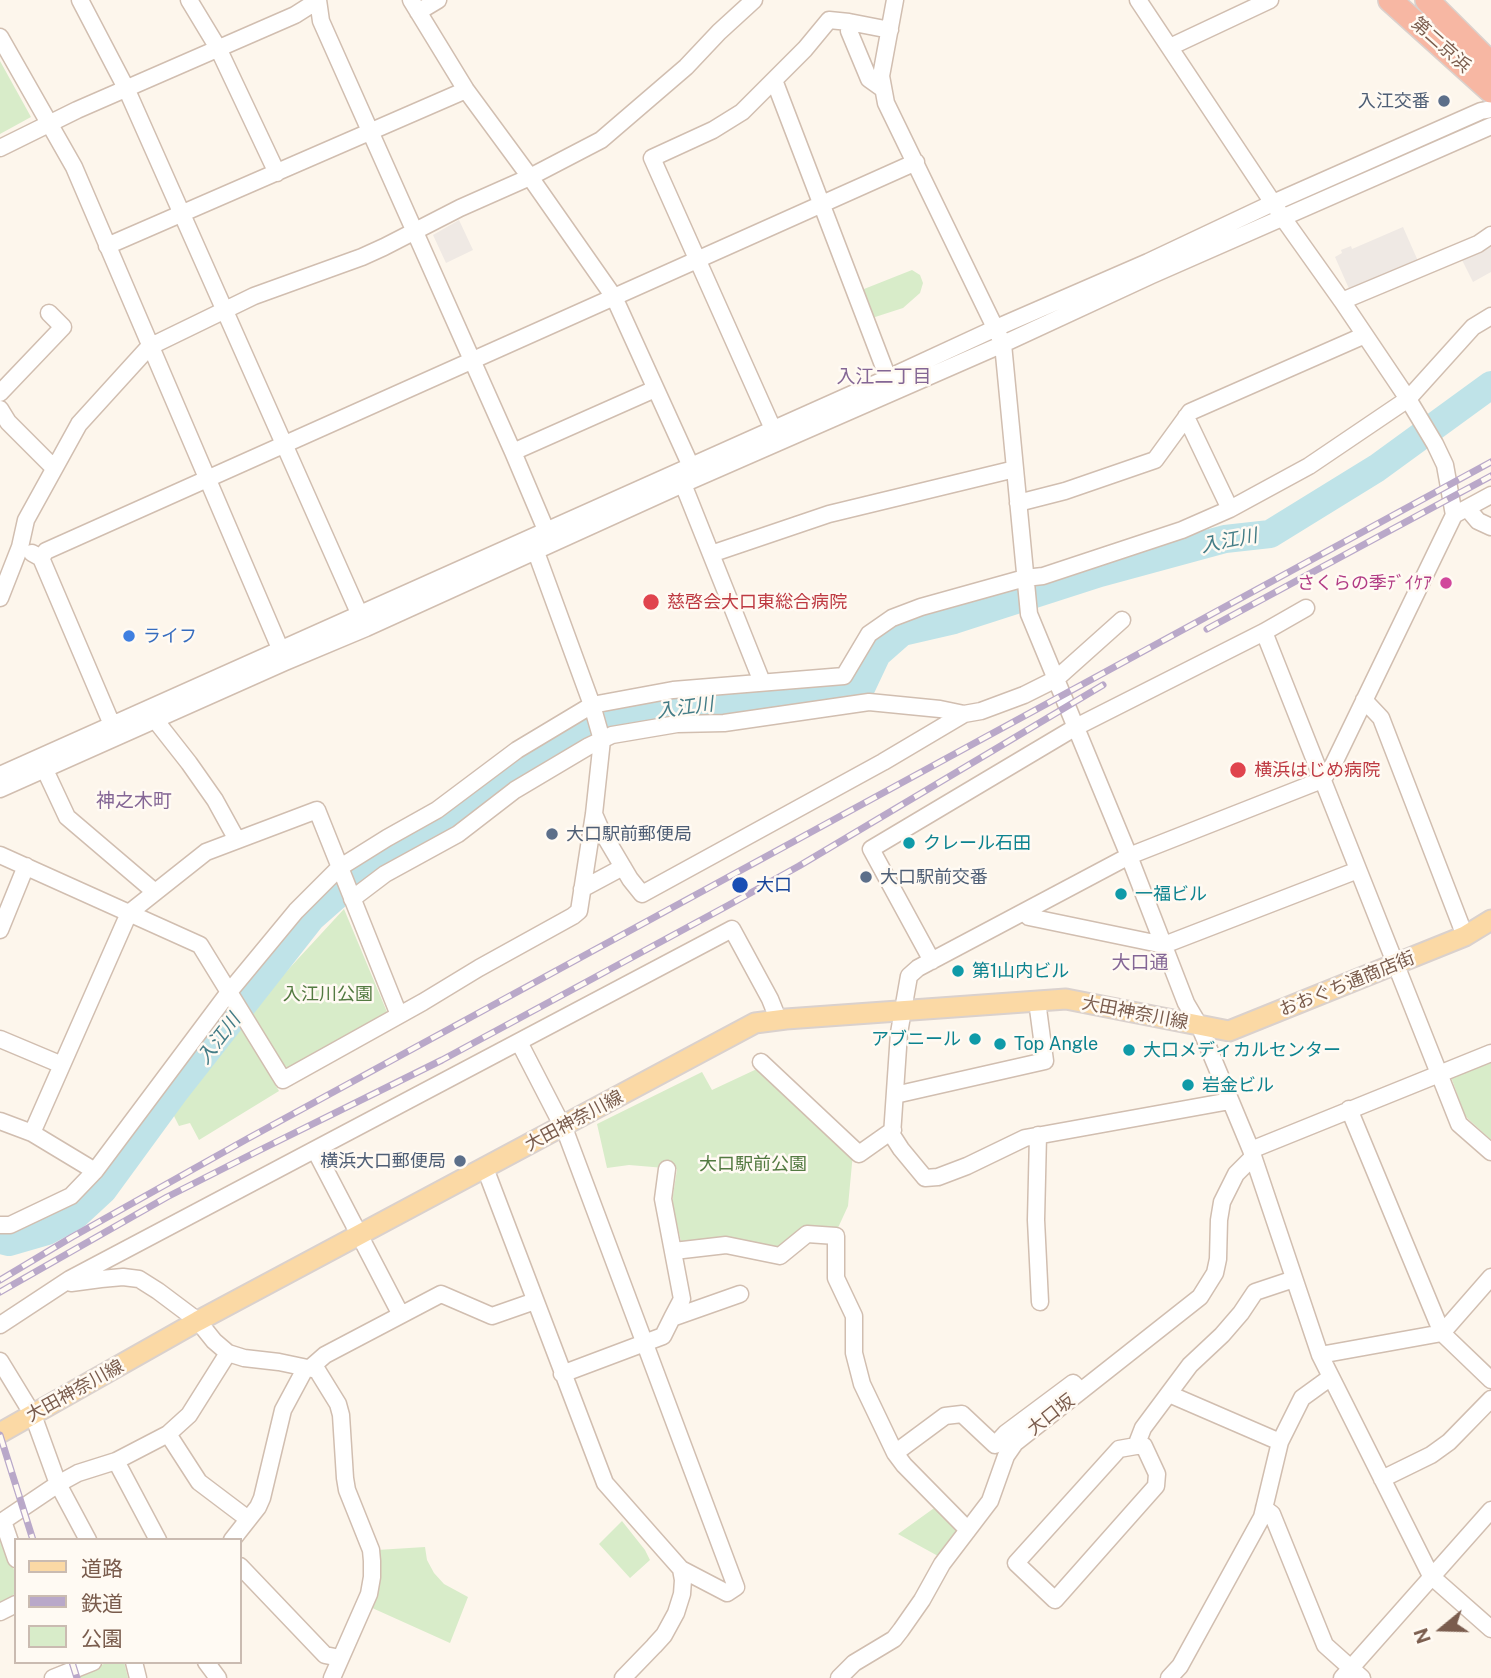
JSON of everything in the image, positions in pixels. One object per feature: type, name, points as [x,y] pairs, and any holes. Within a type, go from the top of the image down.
[{"type":"highway","name":"第二京浜","points":[[1390,0],[1491,90]]},
{"type":"highway","name":"第二京浜","points":[[1427,0],[1491,64]]},
{"type":"main road","name":"おおぐち通商店街","points":[[1199,1025],[1229,1031],[1465,936],[1491,920]]},
{"type":"main road","name":"大田神奈川線","points":[[0,1433],[198,1321],[755,1023],[778,1019],[1066,999],[1199,1025]]},
{"type":"street","points":[[80,0],[126,88],[363,621]]},
{"type":"street","points":[[189,0],[218,48],[277,173]]},
{"type":"street","points":[[438,0],[415,6],[466,90],[614,297],[690,476],[711,554],[762,682]]},
{"type":"street","points":[[0,598],[20,547],[26,520],[79,424],[149,346],[254,296],[362,257],[601,140],[686,67],[754,0]]},
{"type":"street","points":[[895,0],[881,76],[886,103],[1003,344],[1028,609],[1186,1003],[1199,1025],[1252,1153],[1320,1355],[1431,1576],[1490,1626]]},
{"type":"street","points":[[1138,0],[1408,399],[1445,465],[1461,511],[1491,527]]},
{"type":"street","points":[[1170,47],[1270,0]]},
{"type":"street","points":[[0,148],[126,88],[295,15],[317,1],[321,21],[546,530],[536,552],[593,708],[602,740],[579,911],[283,1080],[200,945],[0,855]]},
{"type":"street","points":[[773,429],[652,158],[713,130],[742,112],[805,49],[829,20],[890,30]]},
{"type":"street","points":[[849,22],[849,31],[869,79],[883,89]]},
{"type":"street","points":[[0,37],[74,167],[283,656]]},
{"type":"street","points":[[774,80],[888,378]]},
{"type":"street","points":[[107,246],[466,90]]},
{"type":"street","points":[[0,775],[115,731],[363,621],[536,552],[690,476],[773,429],[1273,203],[1481,111],[1491,110]]},
{"type":"street","points":[[363,621],[546,530],[690,476],[1003,344],[1152,275],[1491,126]]},
{"type":"street","points":[[41,558],[46,551],[916,162]]},
{"type":"street","points":[[1342,301],[1478,244],[1491,235]]},
{"type":"street","points":[[0,393],[64,327],[49,313]]},
{"type":"street","points":[[0,1225],[10,1225],[71,1196],[95,1171],[296,911],[340,872],[387,838],[438,810],[517,750],[593,708],[673,690],[844,676],[869,634],[892,618],[921,607],[1026,585],[1043,576],[1182,530],[1230,509],[1309,466],[1408,399],[1473,327],[1491,316]]},
{"type":"street","points":[[1018,503],[1065,491],[1155,460],[1190,412],[1365,335]]},
{"type":"street","points":[[513,452],[655,389]]},
{"type":"street","points":[[0,409],[8,422],[54,468]]},
{"type":"street","points":[[1186,416],[1230,509]]},
{"type":"street","points":[[711,554],[829,514],[1015,469]]},
{"type":"street","points":[[1230,1101],[1025,1138],[967,1166],[938,1177],[925,1178],[892,1135],[899,1033],[909,976],[918,968],[1129,856],[1322,780],[1333,765],[1461,511],[1491,495]]},
{"type":"street","points":[[20,547],[41,558],[115,731]]},
{"type":"street","points":[[932,961],[871,849],[1076,727],[1306,608]]},
{"type":"street","points":[[594,814],[623,867],[642,894],[883,762],[964,714],[981,711],[1024,695],[1056,679],[1122,620]]},
{"type":"street","points":[[1264,632],[1459,1124],[1491,1152]]},
{"type":"street","points":[[0,789],[45,770],[115,731],[156,721],[283,656]]},
{"type":"street","points":[[1364,700],[1381,718],[1465,936]]},
{"type":"street","points":[[352,900],[385,874],[458,834],[515,790],[612,735],[677,724],[724,723],[869,702],[964,714]]},
{"type":"street","points":[[156,721],[215,800],[237,841]]},
{"type":"street","points":[[45,770],[67,817],[155,892]]},
{"type":"street","points":[[32,1133],[129,913],[206,852],[317,810],[399,1016]]},
{"type":"street","points":[[0,930],[26,866]]},
{"type":"street","points":[[582,889],[623,867]]},
{"type":"street","points":[[1024,912],[1029,917],[1164,945],[1358,870]]},
{"type":"street","points":[[0,1325],[61,1285],[732,929],[778,1019]]},
{"type":"street","points":[[895,1095],[1045,1061],[1037,1001]]},
{"type":"street","points":[[0,1039],[62,1065]]},
{"type":"street","points":[[485,1168],[605,1483],[681,1569],[727,1593],[736,1587],[564,1126],[519,1042]]},
{"type":"street","points":[[1252,1153],[1349,1110],[1491,1053]]},
{"type":"street","points":[[761,1062],[859,1154],[893,1130]]},
{"type":"street","points":[[1349,1110],[1442,1333],[1491,1380]]},
{"type":"street","points":[[0,1121],[32,1133],[95,1171]]},
{"type":"street","points":[[1038,1135],[1036,1220],[1040,1302]]},
{"type":"street","points":[[315,1150],[401,1315]]},
{"type":"street","name":"大口坂","points":[[839,1678],[855,1663],[894,1639],[901,1630],[922,1600],[942,1563],[990,1501],[1006,1456],[1015,1443],[1200,1297],[1210,1284],[1217,1266],[1222,1202],[1236,1174],[1252,1153]]},
{"type":"street","points":[[562,1374],[663,1336],[682,1299],[663,1199],[667,1169]]},
{"type":"street","points":[[674,1251],[726,1245],[780,1256],[807,1234],[836,1236],[836,1278],[854,1316],[854,1353],[862,1384],[895,1453],[968,1530]]},
{"type":"street","points":[[61,1285],[123,1277],[139,1279],[198,1321],[228,1353],[317,1370],[338,1404],[347,1490],[371,1550],[372,1577],[369,1594],[332,1678]]},
{"type":"street","points":[[1136,1446],[1143,1428],[1190,1365],[1241,1313],[1255,1292],[1294,1279]]},
{"type":"street","points":[[1320,1355],[1442,1333],[1489,1284]]},
{"type":"street","points":[[234,1538],[262,1498],[283,1410],[307,1369],[325,1355],[441,1294],[492,1315],[534,1301]]},
{"type":"street","points":[[672,1318],[740,1294]]},
{"type":"street","points":[[14,1554],[2,1522],[78,1473],[116,1461],[168,1434],[189,1415],[228,1353]]},
{"type":"street","points":[[0,1361],[33,1415],[58,1484],[87,1538]]},
{"type":"street","points":[[1193,1678],[1174,1672],[1262,1517],[1280,1442],[1302,1398],[1331,1377]]},
{"type":"street","points":[[895,1453],[945,1416],[962,1414],[995,1445],[1006,1433],[1073,1382],[1080,1391]]},
{"type":"street","points":[[1169,1394],[1280,1442]]},
{"type":"street","points":[[1382,1479],[1431,1455],[1449,1442],[1491,1399]]},
{"type":"street","points":[[168,1434],[199,1482],[248,1519]]},
{"type":"street","points":[[1136,1446],[1143,1446],[1157,1474],[1156,1486],[1055,1600],[1016,1563],[1119,1449],[1136,1446]]},
{"type":"street","points":[[116,1461],[158,1538]]},
{"type":"street","points":[[1264,1508],[1272,1514],[1325,1645],[1352,1675],[1431,1576],[1491,1510]]},
{"type":"street","points":[[242,1568],[325,1655],[340,1658]]},
{"type":"street","points":[[623,1678],[664,1634],[676,1613],[682,1594],[681,1569]]},
{"type":"street","points":[[54,1678],[88,1664]]},
{"type":"shaded area","points":[[459,220],[473,250],[446,263],[433,235]]},
{"type":"shaded area","points":[[1403,227],[1418,261],[1350,291],[1335,257],[1342,253],[1341,250],[1351,246],[1352,249]]},
{"type":"shaded area","points":[[1491,242],[1491,272],[1473,282],[1461,258]]},
{"type":"green space","points":[[0,61],[31,117],[0,134]]},
{"type":"green space","points":[[912,270],[920,275],[923,283],[920,293],[903,308],[872,318],[859,291]]},
{"type":"green space","name":"入江川公園","points":[[344,909],[387,1012],[288,1068],[280,1064],[249,1012]]},
{"type":"green space","points":[[238,1021],[279,1091],[199,1140],[190,1123],[179,1126],[169,1106]]},
{"type":"green space","points":[[1491,1061],[1491,1140],[1465,1116],[1451,1077]]},
{"type":"green space","name":"大口駅前公園","points":[[759,1068],[853,1153],[848,1206],[837,1230],[777,1252],[739,1239],[682,1246],[672,1202],[677,1169],[629,1165],[607,1168],[597,1124],[702,1072],[712,1090]]},
{"type":"green space","points":[[937,1506],[956,1525],[957,1532],[938,1556],[898,1534]]},
{"type":"green space","points":[[622,1521],[650,1560],[630,1578],[599,1544]]},
{"type":"green space","points":[[0,1536],[3,1537],[14,1570],[14,1594],[0,1604]]},
{"type":"green space","points":[[425,1547],[427,1560],[434,1573],[444,1584],[468,1597],[450,1643],[370,1607],[379,1590],[377,1550]]},
{"type":"green space","points":[[104,1664],[124,1664],[128,1678],[68,1678]]},
{"type":"waterway","name":"入江川","points":[[0,1240],[9,1242],[47,1231],[76,1215],[103,1190],[176,1090],[311,918],[370,866],[456,819],[509,777],[594,726],[672,708],[861,688],[877,654],[902,632],[954,620],[1100,573],[1225,539],[1270,534],[1377,468],[1491,385]]},
{"type":"railway","points":[[0,1280],[247,1139],[1491,462]]},
{"type":"railway","points":[[1207,629],[1491,476]]},
{"type":"railway","points":[[0,1292],[167,1197],[442,1060],[727,906],[1103,685]]},
{"type":"railway","points":[[0,1435],[32,1538]]},
{"type":"railway","points":[[73,1664],[77,1678]]},
{"type":"place","name":"入江交番","points":[[1444,101]]},
{"type":"place","name":"さくらの季ﾃﾞｲｹｱ","points":[[1446,583]]},
{"type":"place","name":"慈啓会大口東総合病院","points":[[651,602]]},
{"type":"place","name":"ライフ","points":[[129,636]]},
{"type":"place","name":"横浜はじめ病院","points":[[1238,770]]},
{"type":"place","name":"大口駅前郵便局","points":[[552,834]]},
{"type":"place","name":"クレール石田","points":[[909,843]]},
{"type":"place","name":"大口駅前交番","points":[[866,877]]},
{"type":"place","name":"大口","points":[[740,885]]},
{"type":"place","name":"一福ビル","points":[[1121,894]]},
{"type":"place","name":"第1山内ビル","points":[[958,971]]},
{"type":"place","name":"アブニール","points":[[975,1039]]},
{"type":"place","name":"Top Angle","points":[[1000,1044]]},
{"type":"place","name":"大口メディカルセンター","points":[[1129,1050]]},
{"type":"place","name":"岩金ビル","points":[[1188,1085]]},
{"type":"place","name":"横浜大口郵便局","points":[[460,1161]]},
{"type":"district","name":"入江二丁目","points":[[884,377]]},
{"type":"district","name":"神之木町","points":[[134,801]]},
{"type":"district","name":"大口通","points":[[1140,963]]}]
